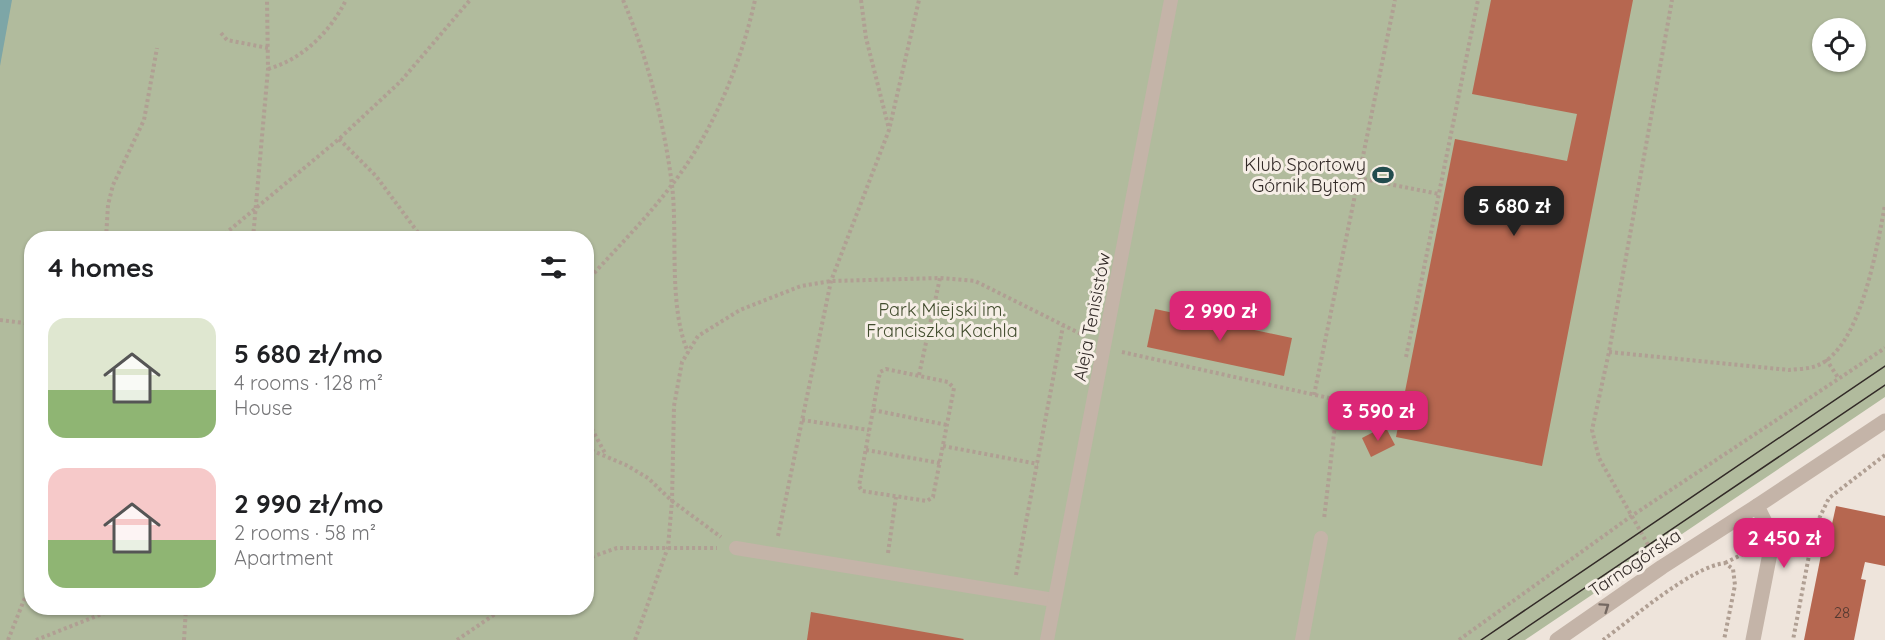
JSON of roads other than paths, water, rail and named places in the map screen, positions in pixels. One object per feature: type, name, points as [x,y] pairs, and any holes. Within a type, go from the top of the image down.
[{"type":"street","name":"Tarnogórska","points":[[1557,640],[1662,567],[1885,421]]},
{"type":"street","points":[[1753,640],[1773,538],[1756,506]]},
{"type":"lane","name":"Aleja Tenisistów","points":[[1047,640],[1106,348],[1171,0]]},
{"type":"lane","points":[[1302,640],[1321,538]]},
{"type":"lane","points":[[736,548],[1054,600]]},
{"type":"water","points":[[0,0],[12,0],[0,66]]},
{"type":"tram line","points":[[1481,640],[1885,366]]},
{"type":"tram line","points":[[1508,640],[1885,385]]},
{"type":"place","name":"Klub Sportowy Górnik Bytom","points":[[1383,175]]},
{"type":"park label","name":"Park Miejski im. Franciszka Kachla","points":[[942,320]]}]
